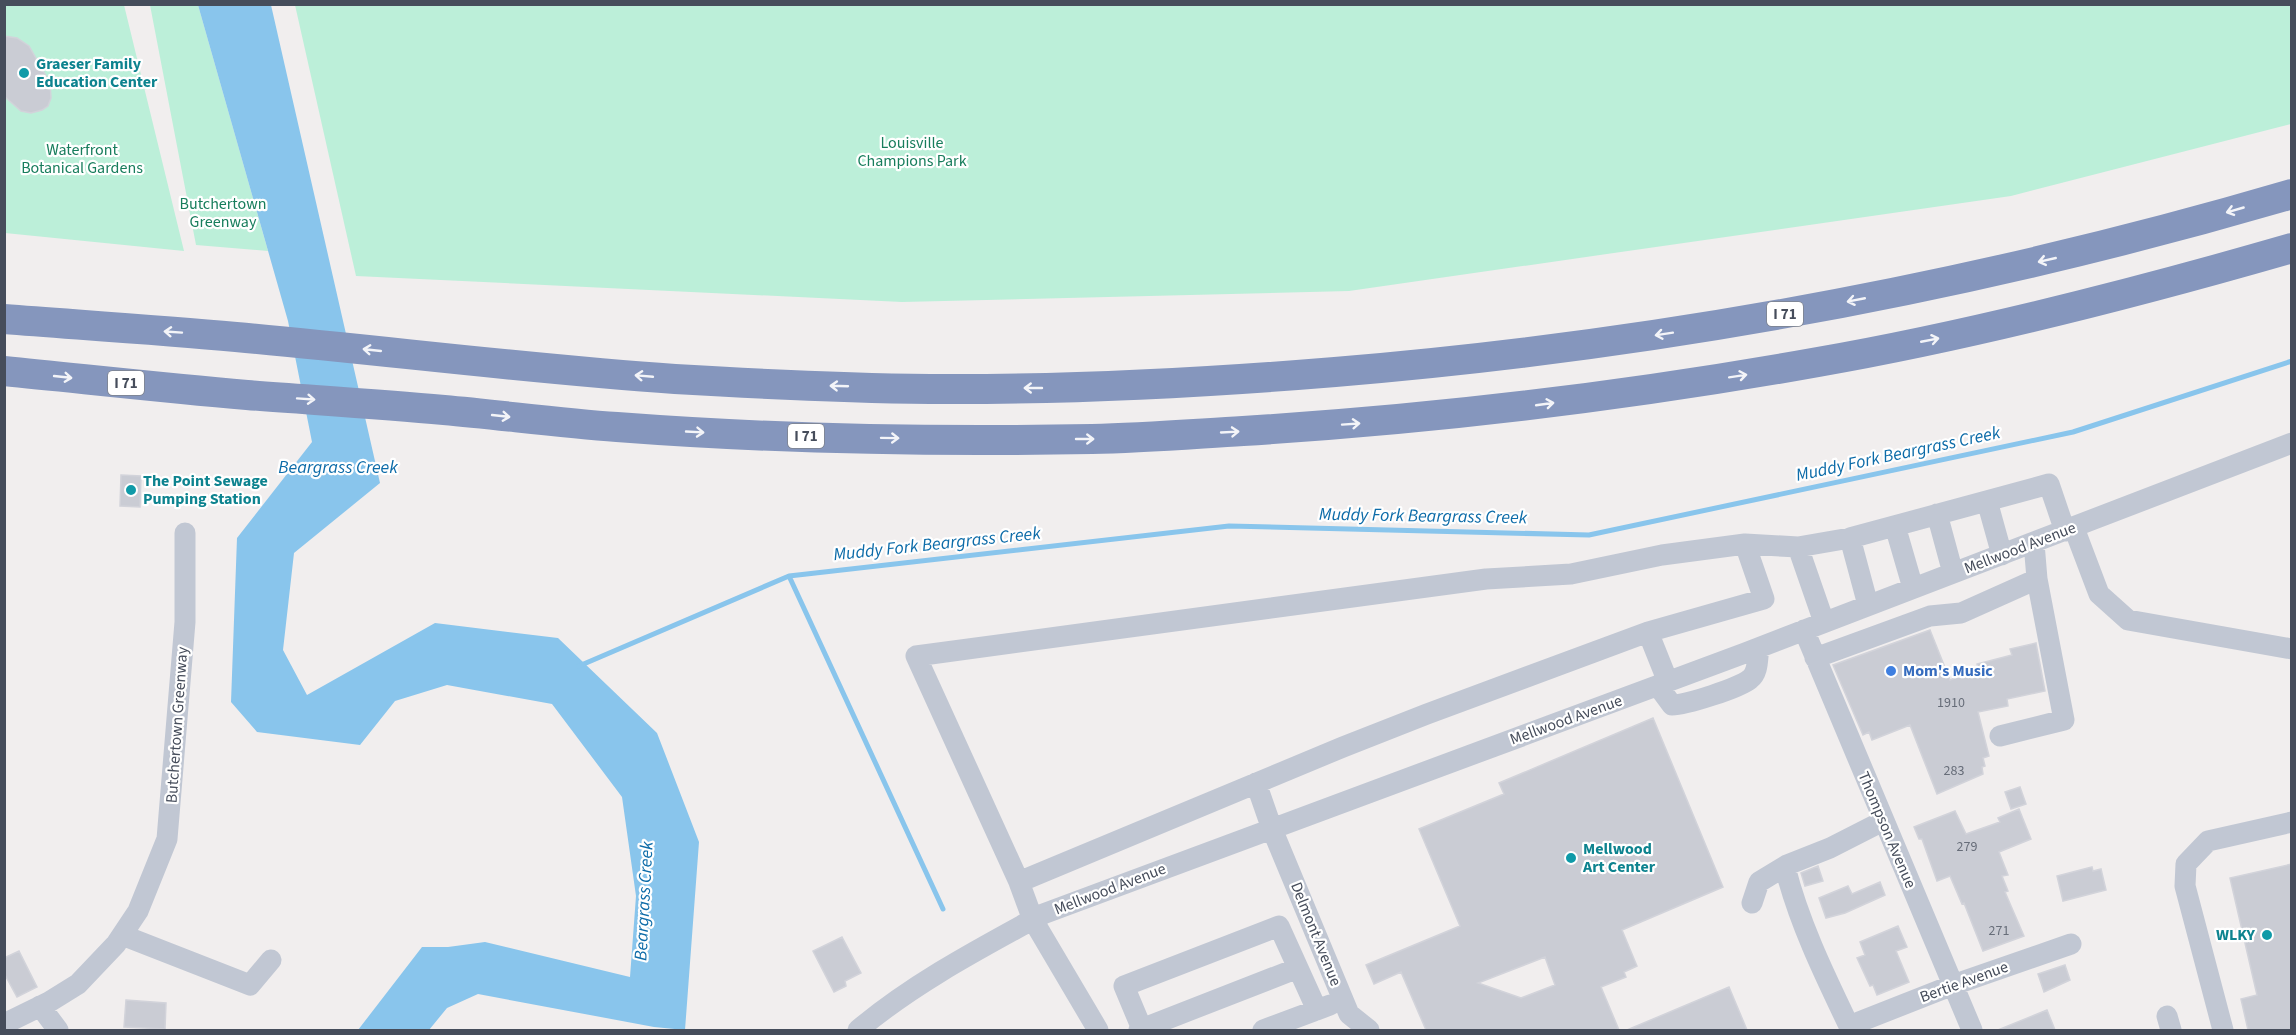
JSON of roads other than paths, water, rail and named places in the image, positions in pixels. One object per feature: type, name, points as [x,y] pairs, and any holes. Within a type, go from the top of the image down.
[{"type":"highway","name":"I 71","points":[[4,319],[231,336],[669,378],[773,384],[964,389],[1155,384],[1268,378],[1496,357],[1736,323],[1916,289],[2082,252],[2292,194]]},
{"type":"highway","name":"I 71","points":[[4,371],[611,427],[732,434],[948,440],[1095,439],[1171,435],[1293,428],[1494,411],[1689,384],[1822,362],[2063,309],[2187,278],[2292,248]]},
{"type":"street","name":"Mellwood Avenue","points":[[858,1030],[914,988],[1034,920],[1092,895],[1404,782],[1663,684],[1672,705],[1683,705],[1698,700],[1750,680],[1756,672],[1759,648],[2292,443]]},
{"type":"street","points":[[1098,1030],[1034,920],[1020,882],[916,656],[1476,580],[1571,574],[1662,555],[1745,544],[1798,548],[1850,538],[2049,484],[2099,594],[2128,620],[2292,649]]},
{"type":"street","points":[[1987,501],[2002,555]]},
{"type":"street","points":[[1937,514],[1953,573]]},
{"type":"street","points":[[1895,526],[1913,588]]},
{"type":"street","name":"Butchertown Greenway","points":[[4,1024],[65,993],[88,974],[122,936],[138,911],[167,839],[185,622],[185,533]]},
{"type":"street","points":[[1850,538],[1868,605]]},
{"type":"street","points":[[2000,736],[2064,720],[2037,579],[2034,543]]},
{"type":"street","points":[[1020,882],[1427,714],[1648,632],[1764,599],[1745,544]]},
{"type":"street","points":[[1798,548],[1824,622]]},
{"type":"street","points":[[1815,658],[1930,616],[1961,614],[2037,579]]},
{"type":"street","name":"Thompson Avenue","points":[[1804,630],[1972,1030]]},
{"type":"street","points":[[1648,632],[1663,684]]},
{"type":"street","name":"Delmont Avenue","points":[[1256,783],[1272,829],[1349,1014],[1370,1030]]},
{"type":"street","points":[[1752,903],[1759,882],[1785,867],[1830,848],[1883,821]]},
{"type":"street","points":[[2223,1030],[2185,885],[2186,864],[2208,841],[2292,822]]},
{"type":"street","name":"Bertie Avenue","points":[[1785,867],[1793,899],[1824,974],[1850,1028],[1859,1022],[1953,986],[2071,944]]},
{"type":"street","points":[[1298,968],[1141,1030],[1124,986],[1279,926],[1298,968],[1317,1010]]},
{"type":"street","points":[[122,936],[250,985],[271,960]]},
{"type":"street","points":[[1263,1030],[1343,1000]]},
{"type":"street","points":[[40,1006],[58,1030]]},
{"type":"water","name":"Beargrass Creek","points":[[198,5],[271,5],[380,483],[294,553],[283,650],[307,695],[435,623],[558,638],[657,733],[699,842],[685,1030],[654,1027],[478,994],[447,1008],[429,1030],[358,1030],[422,947],[448,947],[485,942],[630,977],[636,896],[622,797],[552,704],[447,685],[395,701],[360,745],[257,732],[231,702],[237,538],[312,442],[288,321]]},
{"type":"waterway","name":"Muddy Fork Beargrass Creek","points":[[579,666],[789,576],[1229,526],[1589,535],[2073,432],[2292,361]]},
{"type":"waterway","points":[[789,576],[943,909]]},
{"type":"place","name":"Graeser Family Education Center","points":[[24,73]]},
{"type":"place","name":"The Point Sewage Pumping Station","points":[[131,490]]},
{"type":"place","name":"Mom's Music","points":[[1891,671]]},
{"type":"place","name":"Mellwood Art Center","points":[[1571,858]]},
{"type":"place","name":"WLKY","points":[[2267,935]]},
{"type":"park label","name":"Louisville Champions Park","points":[[912,152]]},
{"type":"park label","name":"Waterfront Botanical Gardens","points":[[82,159]]}]
